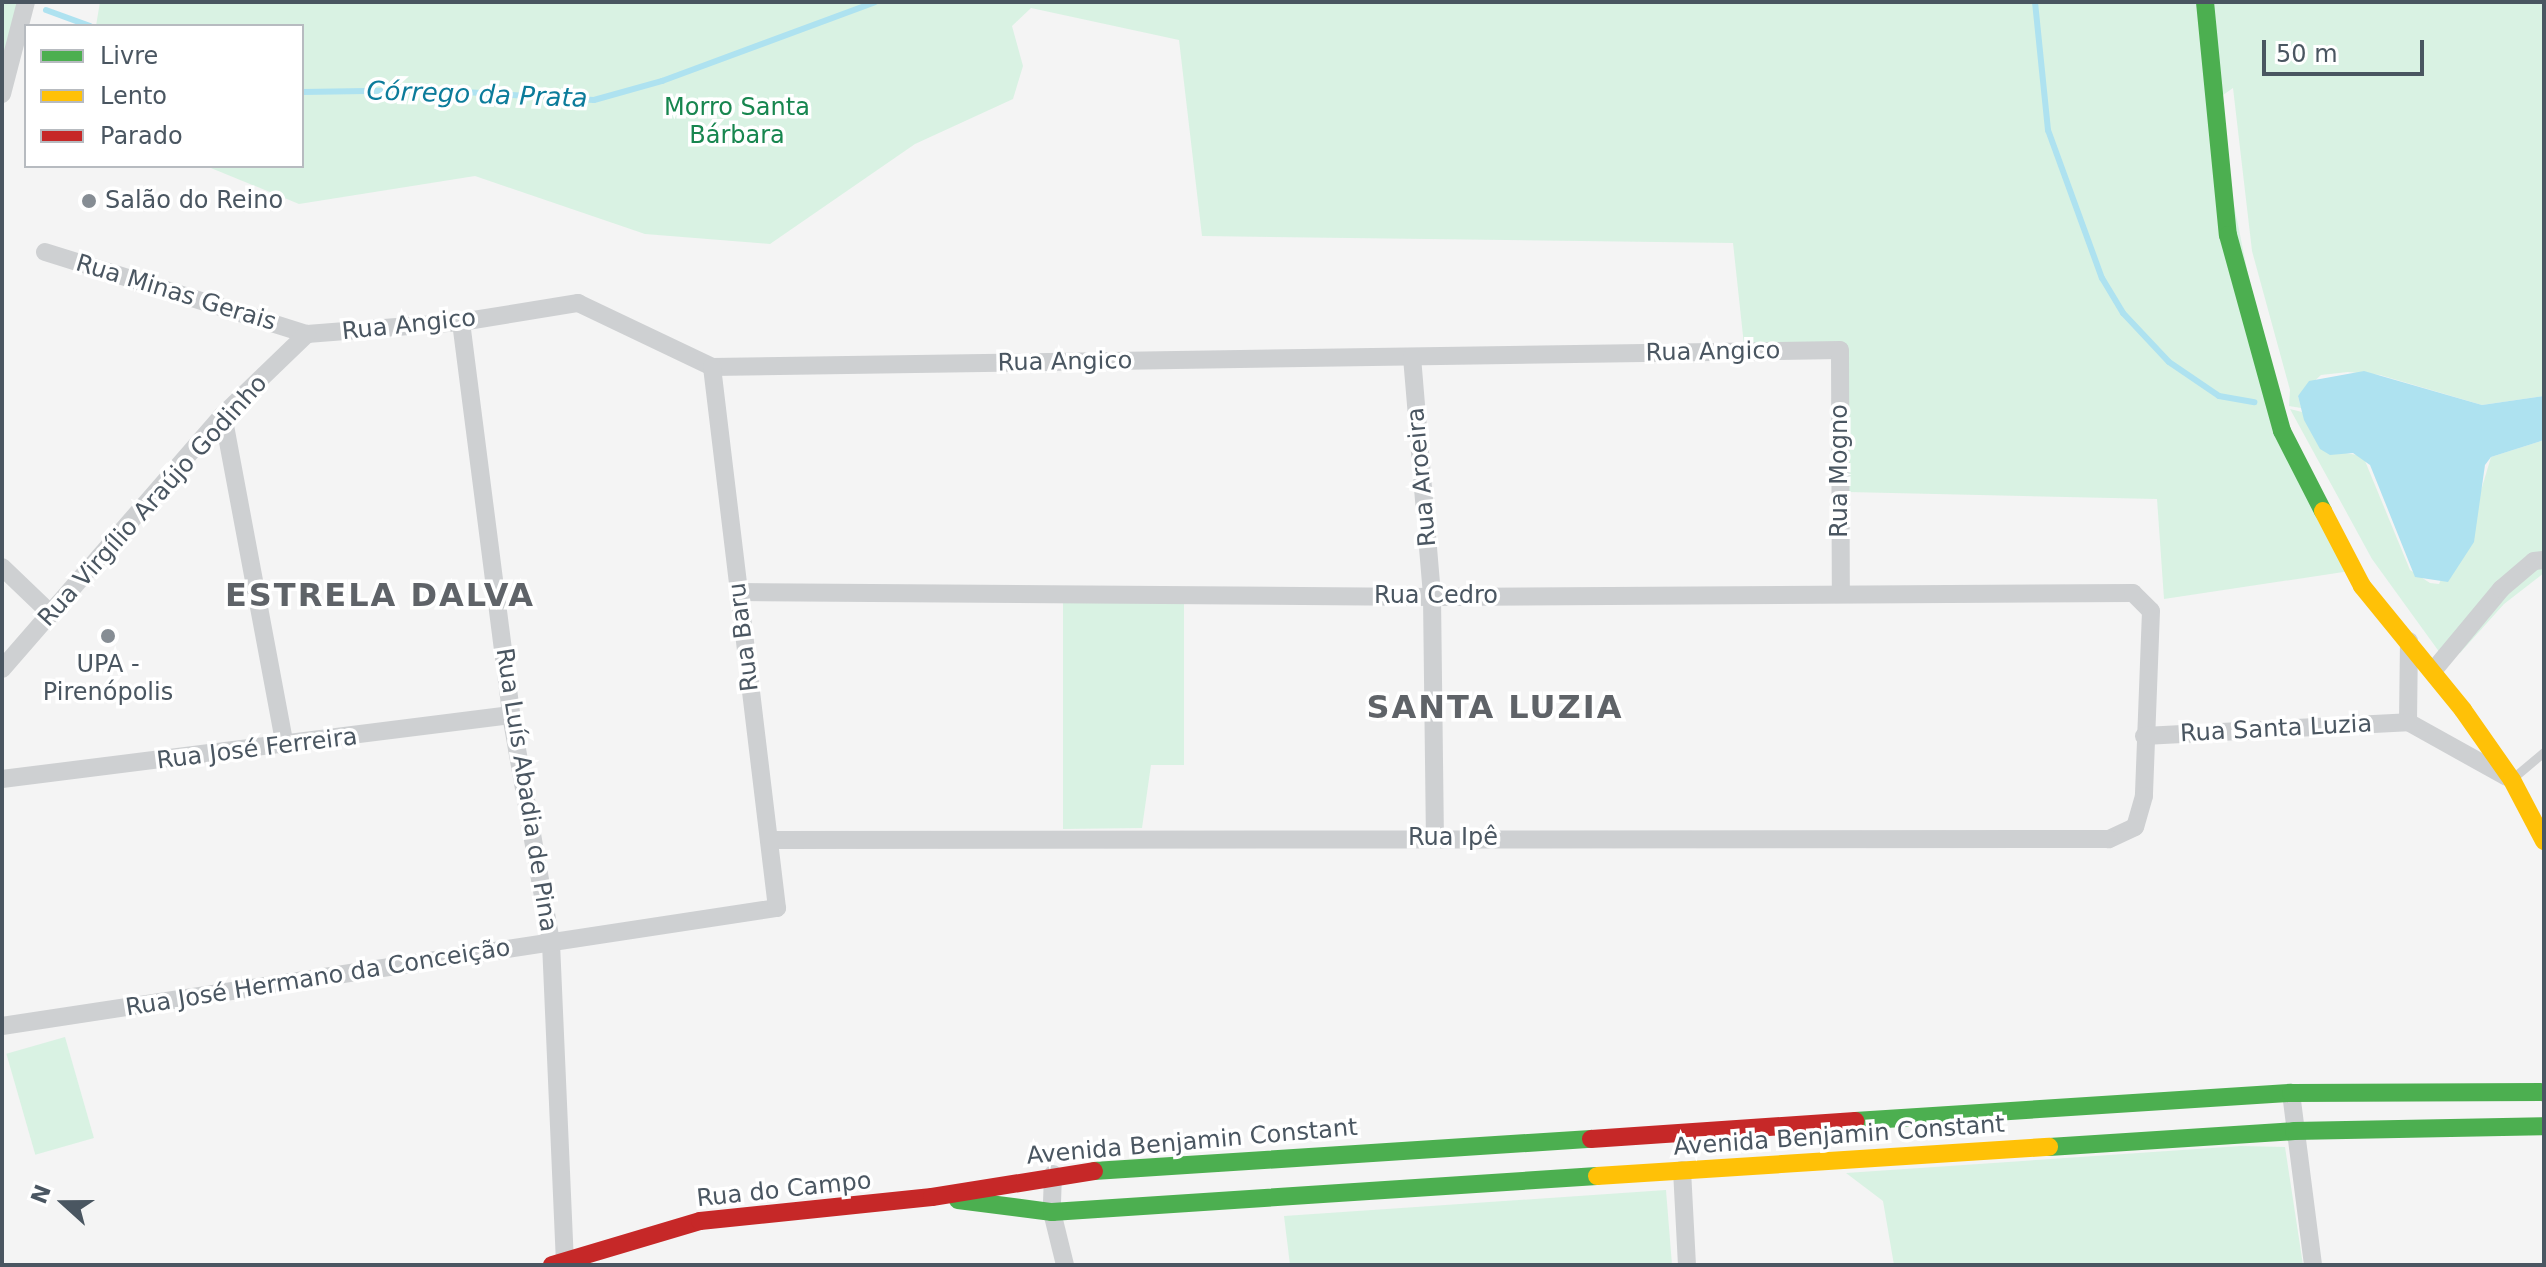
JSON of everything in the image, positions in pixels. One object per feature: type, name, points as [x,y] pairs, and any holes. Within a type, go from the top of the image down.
[{"type":"street","points":[[2,94],[26,2]]},
{"type":"street","points":[[2205,2],[2228,235],[2282,431],[2362,586],[2433,671],[2512,780],[2544,841]]},
{"type":"street","name":"Rua Minas Gerais","points":[[45,252],[307,334]]},
{"type":"street","name":"Rua Angico","points":[[307,334],[461,322],[578,303],[712,367],[1840,350]]},
{"type":"street","name":"Rua Luís Abadia de Pina","points":[[461,322],[511,715],[551,943],[558,1263]]},
{"type":"street","name":"Rua Virgílio Araújo Godinho","points":[[2,669],[223,415],[307,334]]},
{"type":"street","name":"Rua Mogno","points":[[1840,350],[1841,591]]},
{"type":"street","name":"Rua Aroeira","points":[[1412,357],[1432,597],[1435,838]]},
{"type":"street","name":"Rua Baru","points":[[712,367],[777,908]]},
{"type":"street","points":[[223,415],[285,747]]},
{"type":"street","points":[[2433,671],[2501,589],[2534,561],[2544,560]]},
{"type":"street","points":[[2,567],[51,614]]},
{"type":"street","name":"Rua Cedro","points":[[739,592],[1432,597],[1841,591],[2133,593],[2151,611],[2144,736]]},
{"type":"street","points":[[2409,641],[2408,722],[2512,780]]},
{"type":"street","name":"Rua José Ferreira","points":[[2,779],[285,747],[511,715]]},
{"type":"street","name":"Rua Santa Luzia","points":[[2144,736],[2408,722]]},
{"type":"street","name":"Rua Ipê","points":[[769,840],[2109,839],[2135,827],[2144,796],[2144,736]]},
{"type":"street","name":"Rua José Hermano da Conceição","points":[[2,1026],[777,908]]},
{"type":"street","name":"Avenida Benjamin Constant","points":[[932,1197],[1053,1174],[1403,1149],[2291,1093],[2544,1092]]},
{"type":"street","points":[[2291,1093],[2313,1265]]},
{"type":"street","points":[[2221,1098],[2224,1136]]},
{"type":"street","name":"Avenida Benjamin Constant","points":[[932,1197],[1052,1212],[2294,1131],[2544,1126]]},
{"type":"street","points":[[1403,1149],[1405,1188]]},
{"type":"street","points":[[1682,1170],[1687,1265]]},
{"type":"street","points":[[1053,1174],[1052,1212],[1065,1265]]},
{"type":"street","name":"Rua do Campo","points":[[558,1263],[700,1221],[932,1197]]},
{"type":"lane","points":[[2512,780],[2544,752]]},
{"type":"green space","points":[[2,2],[21,2],[2,72]]},
{"type":"green space","name":"Morro Santa Bárbara","points":[[100,2],[2544,2],[2544,396],[2482,405],[2380,375],[2348,372],[2321,375],[2298,396],[2301,408],[2289,406],[2290,390],[2252,251],[2233,88],[2213,102],[2282,441],[2350,571],[2164,599],[2157,499],[1848,492],[1844,344],[1744,345],[1733,243],[1202,236],[1179,40],[1031,8],[1012,26],[1023,66],[1013,99],[915,144],[770,244],[645,234],[475,176],[299,204],[211,168],[304,168],[304,24],[96,24]]},
{"type":"green space","points":[[2290,409],[2302,412],[2321,449],[2363,456],[2410,570],[2430,583],[2439,584],[2480,494],[2491,457],[2544,440],[2544,573],[2504,604],[2460,653],[2440,653],[2372,559]]},
{"type":"green space","points":[[1184,598],[1184,765],[1151,765],[1142,828],[1063,829],[1063,602]]},
{"type":"green space","points":[[65,1037],[94,1138],[35,1155],[6,1054]]},
{"type":"green space","points":[[2241,1146],[2285,1147],[2303,1265],[1894,1265],[1883,1201],[1846,1173]]},
{"type":"green space","points":[[1666,1190],[1672,1265],[1290,1265],[1284,1216]]},
{"type":"water","points":[[2364,371],[2482,405],[2544,396],[2544,440],[2491,457],[2485,465],[2474,542],[2448,582],[2415,577],[2370,465],[2353,453],[2330,455],[2320,449],[2304,420],[2298,396],[2309,381]]},
{"type":"waterway","name":"Córrego da Prata","points":[[304,92],[431,90],[594,100],[662,81],[875,2]]},
{"type":"waterway","points":[[2035,2],[2048,130],[2102,278],[2123,313],[2169,362],[2219,396],[2254,402]]},
{"type":"waterway","name":"Córrego da Prata","points":[[46,10],[84,24]]},
{"type":"traffic: fast","points":[[2205,2],[2228,235],[2282,431],[2323,511]]},
{"type":"traffic: fast","points":[[1855,1121],[2291,1093],[2544,1092]]},
{"type":"traffic: fast","points":[[2049,1147],[2294,1131],[2544,1126]]},
{"type":"traffic: fast","points":[[1094,1171],[1591,1139]]},
{"type":"traffic: fast","points":[[958,1200],[1052,1212],[1597,1176]]},
{"type":"traffic: slow","points":[[2323,511],[2362,586],[2463,710],[2512,780],[2544,841]]},
{"type":"traffic: slow","points":[[1597,1176],[2049,1147]]},
{"type":"traffic: jam","points":[[1591,1139],[1855,1121]]},
{"type":"traffic: jam","points":[[552,1265],[700,1221],[932,1197],[1094,1171]]},
{"type":"place","name":"Salão do Reino","points":[[89,201]]},
{"type":"place","name":"UPA - Pirenópolis","points":[[108,636]]},
{"type":"district","name":"ESTRELA DALVA","points":[[380,595]]},
{"type":"district","name":"SANTA LUZIA","points":[[1495,707]]}]
